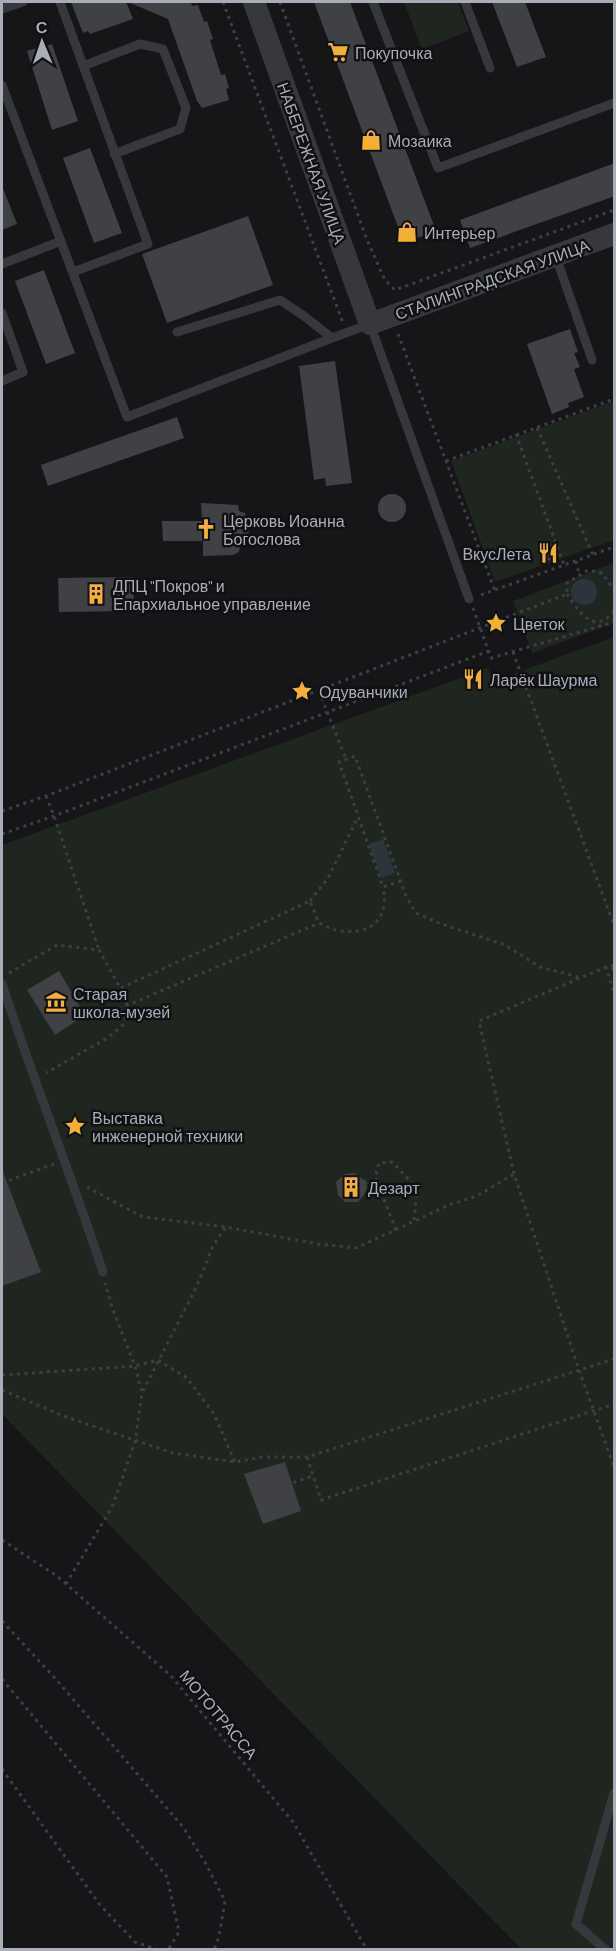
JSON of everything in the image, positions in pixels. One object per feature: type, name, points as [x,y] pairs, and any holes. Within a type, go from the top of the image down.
[{"type":"street","name":"НАБЕРЕЖНАЯ УЛИЦА","points":[[254,2],[380,320]]},
{"type":"street","name":"СТАЛИНГРАДСКАЯ УЛИЦА","points":[[380,320],[615,234]]},
{"type":"lane","points":[[2,9],[23,2]]},
{"type":"lane","points":[[60,2],[148,244],[73,272]]},
{"type":"lane","points":[[373,2],[438,168],[615,103]]},
{"type":"lane","points":[[465,2],[490,68]]},
{"type":"lane","points":[[83,66],[140,44],[163,49],[186,108],[180,129],[114,154]]},
{"type":"lane","points":[[2,84],[127,417],[380,320],[470,599]]},
{"type":"lane","points":[[2,264],[61,241]]},
{"type":"lane","points":[[556,255],[592,360]]},
{"type":"lane","points":[[177,332],[279,300],[332,338]]},
{"type":"lane","points":[[2,313],[23,372],[2,381]]},
{"type":"lane","points":[[2,984],[103,1272]]},
{"type":"lane","points":[[606,1950],[576,1924],[615,1793]]},
{"type":"path","points":[[223,2],[346,333]]},
{"type":"path","points":[[280,2],[367,240],[385,280],[394,290],[615,210]]},
{"type":"path","points":[[380,320],[446,461],[495,591]]},
{"type":"path","points":[[446,461],[615,399]]},
{"type":"path","points":[[537,427],[593,555]]},
{"type":"path","points":[[516,434],[564,565]]},
{"type":"path","points":[[615,547],[470,599],[491,658],[615,622]]},
{"type":"path","points":[[576,561],[579,574]]},
{"type":"path","points":[[615,590],[602,573],[588,570],[567,584],[567,594],[581,616],[587,620],[602,621],[615,611]]},
{"type":"path","points":[[2,811],[567,594]]},
{"type":"path","points":[[602,621],[604,626]]},
{"type":"path","points":[[2,834],[489,651]]},
{"type":"path","points":[[513,652],[615,925]]},
{"type":"path","points":[[319,691],[346,759]]},
{"type":"path","points":[[309,901],[319,923],[336,930],[364,930],[376,923],[385,907],[383,887],[339,762],[355,756],[400,881],[416,913],[505,945],[540,968],[580,978]]},
{"type":"path","points":[[34,1080],[110,1036],[124,1024],[127,1000],[99,950],[46,796]]},
{"type":"path","points":[[120,988],[309,901],[328,878],[358,817]]},
{"type":"path","points":[[383,887],[400,881]]},
{"type":"path","points":[[126,1006],[319,923]]},
{"type":"path","points":[[2,978],[57,945],[99,950]]},
{"type":"path","points":[[606,967],[615,993]]},
{"type":"path","points":[[615,967],[606,967],[479,1021],[514,1174],[579,1370],[615,1467]]},
{"type":"path","points":[[2,1184],[64,1161]]},
{"type":"path","points":[[396,1230],[375,1177],[379,1163],[392,1162],[417,1188],[414,1221]]},
{"type":"path","points":[[72,1179],[143,1217],[226,1227],[318,1244],[356,1248],[449,1205],[477,1196],[514,1174]]},
{"type":"path","points":[[66,1584],[112,1507],[135,1442],[142,1393],[196,1288],[213,1246],[226,1227]]},
{"type":"path","points":[[2,1257],[5,1267],[2,1269]]},
{"type":"path","points":[[103,1272],[113,1310],[135,1366],[142,1393]]},
{"type":"path","points":[[2,1390],[66,1417],[135,1442],[173,1453],[236,1462],[263,1457],[307,1457],[615,1359]]},
{"type":"path","points":[[2,1375],[135,1366],[158,1360],[187,1378],[214,1414],[236,1462]]},
{"type":"path","points":[[307,1457],[321,1500],[615,1404]]},
{"type":"path","points":[[265,1492],[313,1476]]},
{"type":"path","name":"МОТОТРАССА","points":[[2,1540],[66,1584],[171,1676],[293,1822],[367,1950]]},
{"type":"path","points":[[2,1622],[54,1677],[183,1827],[225,1900],[219,1936],[214,1950]]},
{"type":"path","points":[[2,1679],[167,1877],[179,1932],[168,1950]]},
{"type":"path","points":[[2,1769],[100,1905],[135,1942],[159,1950]]},
{"type":"shaded area","points":[[404,2],[458,2],[469,31],[422,49]]},
{"type":"shaded area","points":[[614,401],[614,540],[495,582],[451,461]]},
{"type":"shaded area","points":[[614,563],[614,623],[532,653],[513,601]]},
{"type":"shaded area","points":[[584,579],[593,583],[597,592],[593,601],[584,605],[575,601],[571,592],[575,583]]},
{"type":"shaded area","points":[[614,637],[614,1949],[521,1949],[2,1414],[2,845],[488,668],[494,681]]},
{"type":"shaded area","points":[[383,839],[395,873],[381,878],[369,844]]},
{"type":"building","points":[[71,2],[126,2],[133,19],[90,34],[88,31],[83,33]]},
{"type":"building","points":[[128,2],[191,2],[192,6],[198,5],[213,39],[210,40],[221,75],[225,74],[229,88],[226,89],[229,100],[202,108],[197,101],[168,19]]},
{"type":"building","points":[[314,2],[350,2],[436,231],[404,243]]},
{"type":"building","points":[[492,2],[525,2],[546,57],[517,67]]},
{"type":"building","points":[[52,44],[78,121],[52,130],[27,51]]},
{"type":"building","points":[[90,148],[122,233],[94,243],[63,158]]},
{"type":"building","points":[[615,163],[615,196],[470,248],[460,220]]},
{"type":"building","points":[[2,186],[17,224],[2,230]]},
{"type":"building","points":[[248,216],[273,285],[167,323],[142,254]]},
{"type":"building","points":[[44,270],[75,353],[46,364],[15,281]]},
{"type":"building","points":[[570,329],[578,352],[574,353],[580,367],[574,369],[584,397],[568,403],[569,407],[552,414],[527,344]]},
{"type":"building","points":[[335,361],[352,483],[326,486],[325,478],[314,480],[299,366]]},
{"type":"building","points":[[177,417],[184,438],[48,486],[41,465]]},
{"type":"building","points":[[392,494],[402,498],[406,508],[402,518],[392,522],[382,518],[378,508],[382,498]]},
{"type":"building","name":"Церковь Иоанна Богослова","points":[[201,503],[238,505],[239,511],[245,513],[249,538],[246,545],[240,547],[239,552],[233,555],[203,556],[203,541],[163,541],[162,521],[202,521]]},
{"type":"building","name":"ВкусЛета","points":[[552,544],[557,557],[545,562],[539,549]]},
{"type":"building","name":"ДПЦ \"Покров\" и Епархиальное управление","points":[[133,577],[134,611],[59,612],[58,578]]},
{"type":"building","name":"Старая школа-музей","points":[[59,971],[85,1015],[55,1035],[27,990]]},
{"type":"building","points":[[2,1169],[41,1272],[2,1286]]},
{"type":"building","name":"Дезарт","points":[[354,1173],[367,1182],[366,1192],[358,1202],[345,1202],[338,1195],[336,1182],[345,1174]]},
{"type":"building","points":[[285,1462],[301,1511],[263,1524],[244,1474]]},
{"type":"place","name":"Покупочка","points":[[338,52]]},
{"type":"place","name":"Мозаика","points":[[371,140]]},
{"type":"place","name":"Интерьер","points":[[407,232]]},
{"type":"place","name":"Церковь Иоанна Богослова","points":[[206,529]]},
{"type":"place","name":"ВкусЛета","points":[[548,553]]},
{"type":"place","name":"ДПЦ \"Покров\" и Епархиальное управление","points":[[96,594]]},
{"type":"place","name":"Цветок","points":[[496,623]]},
{"type":"place","name":"Ларёк Шаурма","points":[[473,679]]},
{"type":"place","name":"Одуванчики","points":[[302,691]]},
{"type":"place","name":"Старая школа-музей","points":[[56,1002]]},
{"type":"place","name":"Выставка инженерной техники","points":[[75,1126]]},
{"type":"place","name":"Дезарт","points":[[351,1187]]}]
